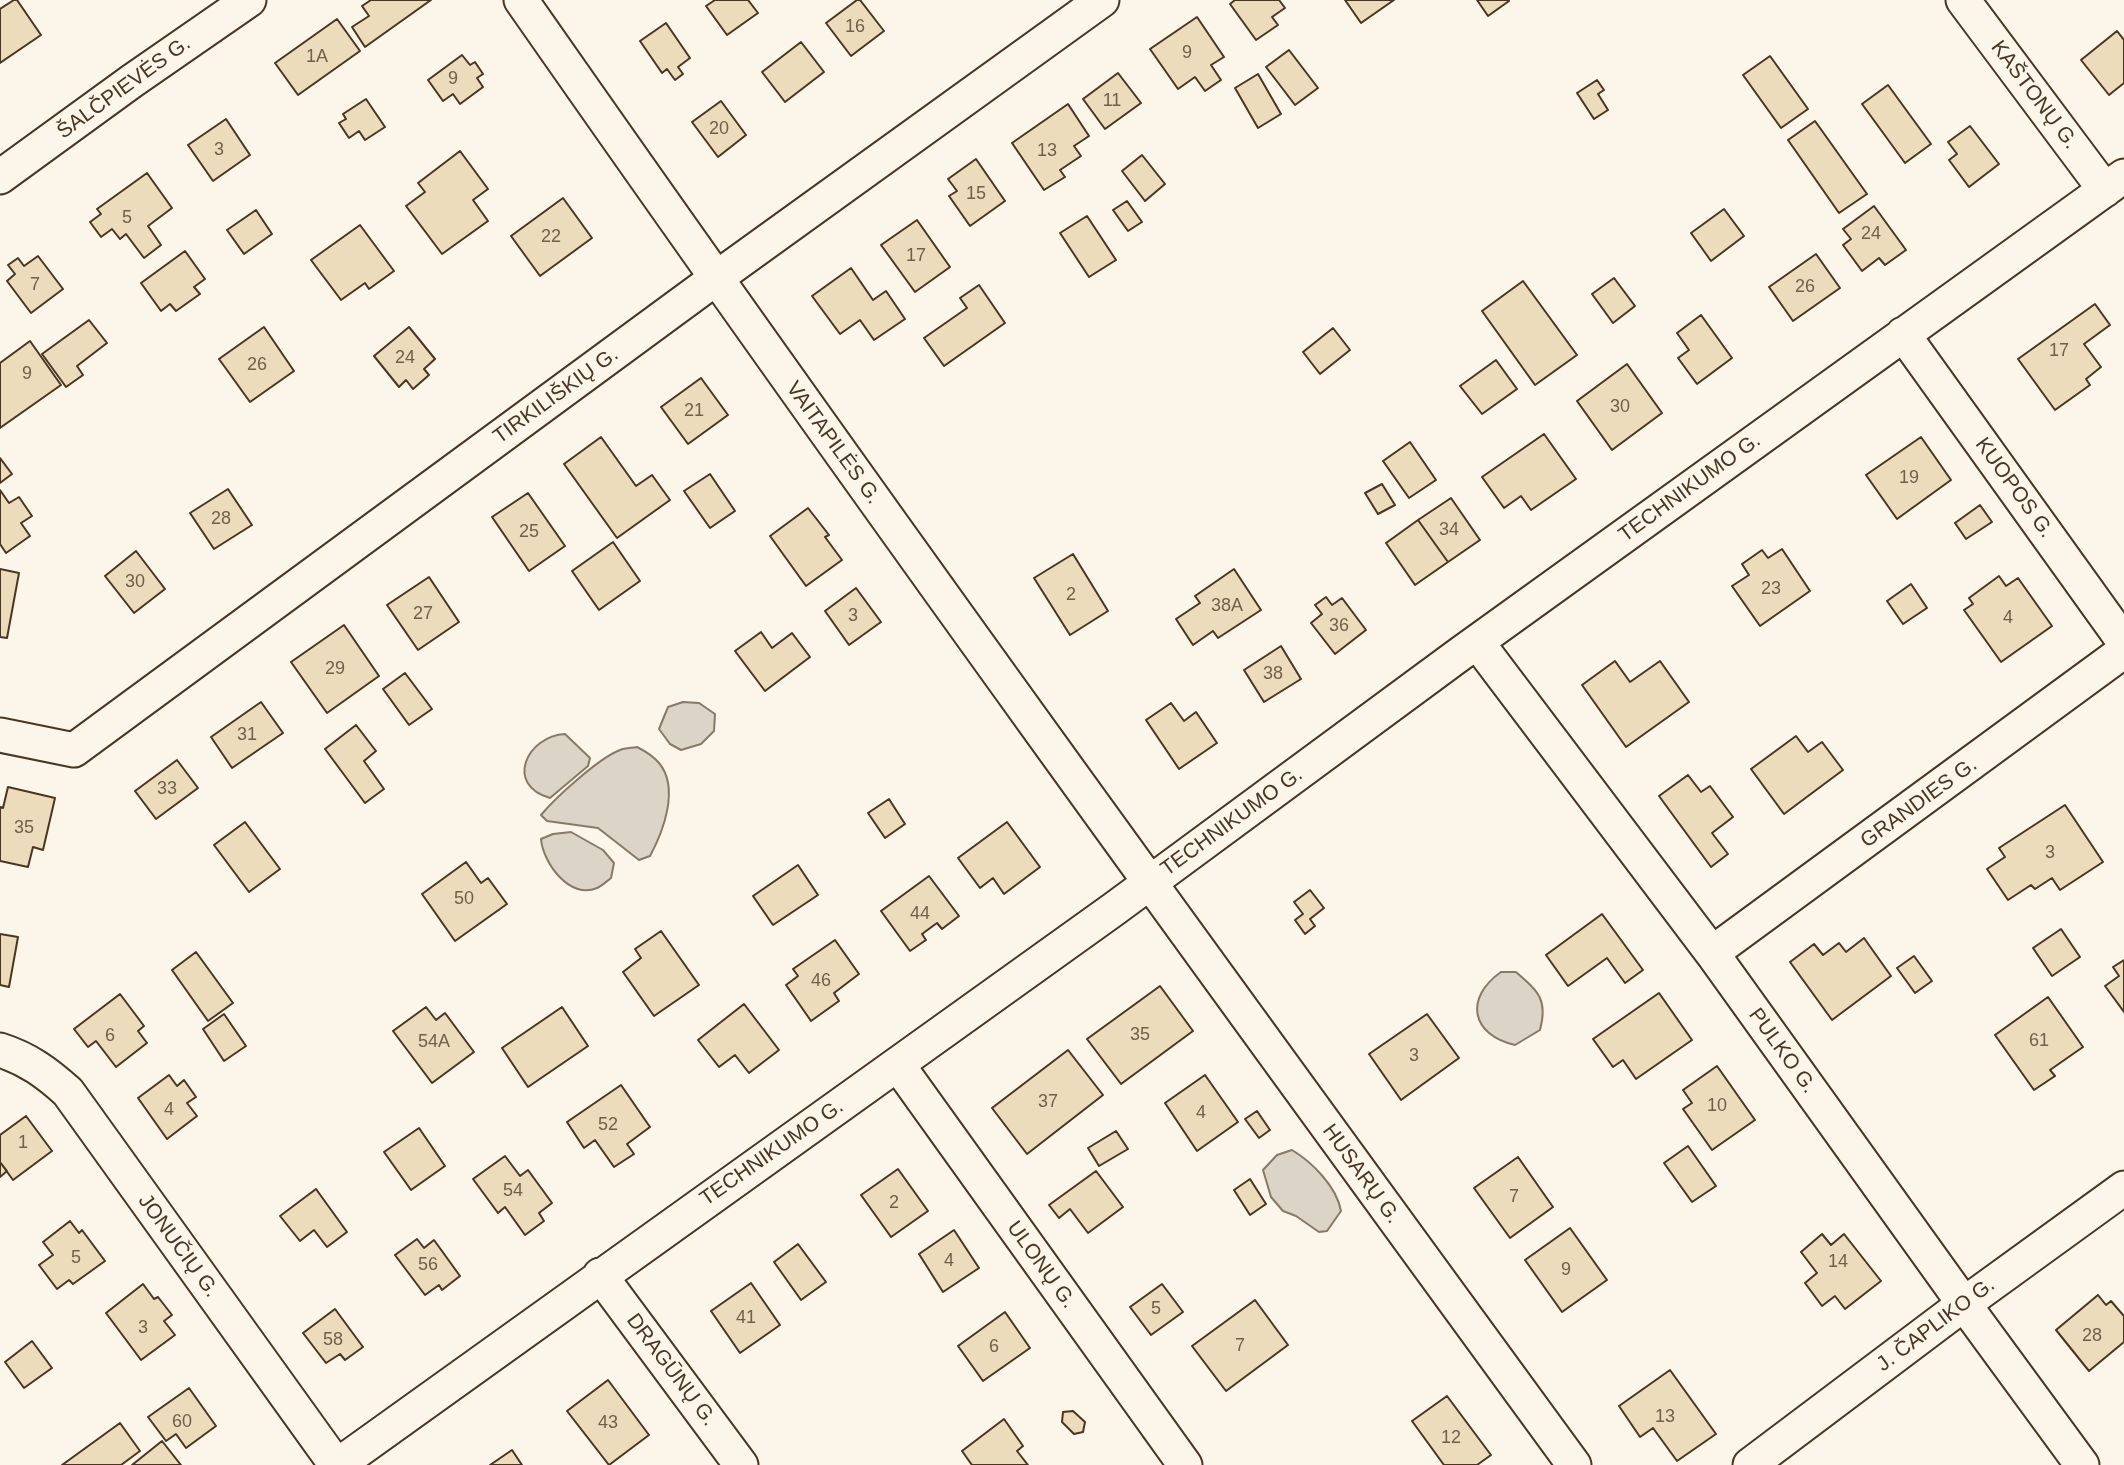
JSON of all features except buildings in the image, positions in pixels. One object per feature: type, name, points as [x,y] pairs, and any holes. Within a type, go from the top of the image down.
[{"type":"street","name":"ŠALČPIEVĖS G.","points":[[0,177],[131,81],[249,0]]},
{"type":"street","name":"VAITAPILĖS G.","points":[[521,0],[715,279],[1149,884]]},
{"type":"street","name":"TIRKILIŠKIŲ G.","points":[[0,735],[74,750],[715,279],[1102,0]]},
{"type":"street","name":"KAŠTONŲ G.","points":[[1963,0],[2114,183]]},
{"type":"street","name":"TECHNIKUMO G.","points":[[337,1465],[1149,884],[1477,642],[2114,183]]},
{"type":"street","name":"KUOPOS G.","points":[[1903,334],[2124,642]]},
{"type":"street","name":"PULKO G.","points":[[1477,642],[1712,953],[2082,1465]]},
{"type":"street","name":"GRANDIES G.","points":[[1712,953],[2124,651]]},
{"type":"street","name":"HUSARŲ G.","points":[[1149,884],[1574,1465]]},
{"type":"street","name":"JONUČIŲ G.","points":[[0,1050],[24,1058],[45,1071],[68,1092],[337,1465]]},
{"type":"street","name":"ULONŲ G.","points":[[898,1065],[1185,1465]]},
{"type":"street","name":"J. ČAPLIKO G.","points":[[1749,1465],[2124,1188]]},
{"type":"street","name":"DRAGŪNŲ G.","points":[[600,1275],[741,1465]]},
{"type":"shaded area","points":[[683,702],[699,703],[715,714],[714,731],[701,744],[681,750],[670,744],[659,729],[668,707]]},
{"type":"shaded area","points":[[565,734],[590,758],[588,766],[550,798],[536,792],[528,783],[526,762],[540,743]]},
{"type":"shaded area","points":[[637,747],[659,763],[668,785],[669,797],[664,823],[650,856],[639,860],[598,828],[547,821],[541,815],[601,761],[620,750]]},
{"type":"shaded area","points":[[571,832],[603,850],[614,863],[611,878],[599,887],[577,889],[552,868],[541,839],[553,834]]},
{"type":"shaded area","points":[[1501,972],[1516,972],[1536,991],[1542,1004],[1540,1030],[1515,1045],[1489,1033],[1481,1024],[1478,1015],[1481,993]]},
{"type":"shaded area","points":[[1292,1150],[1308,1161],[1322,1176],[1339,1202],[1341,1211],[1327,1231],[1319,1232],[1296,1216],[1283,1211],[1271,1197],[1263,1170],[1277,1155]]}]
